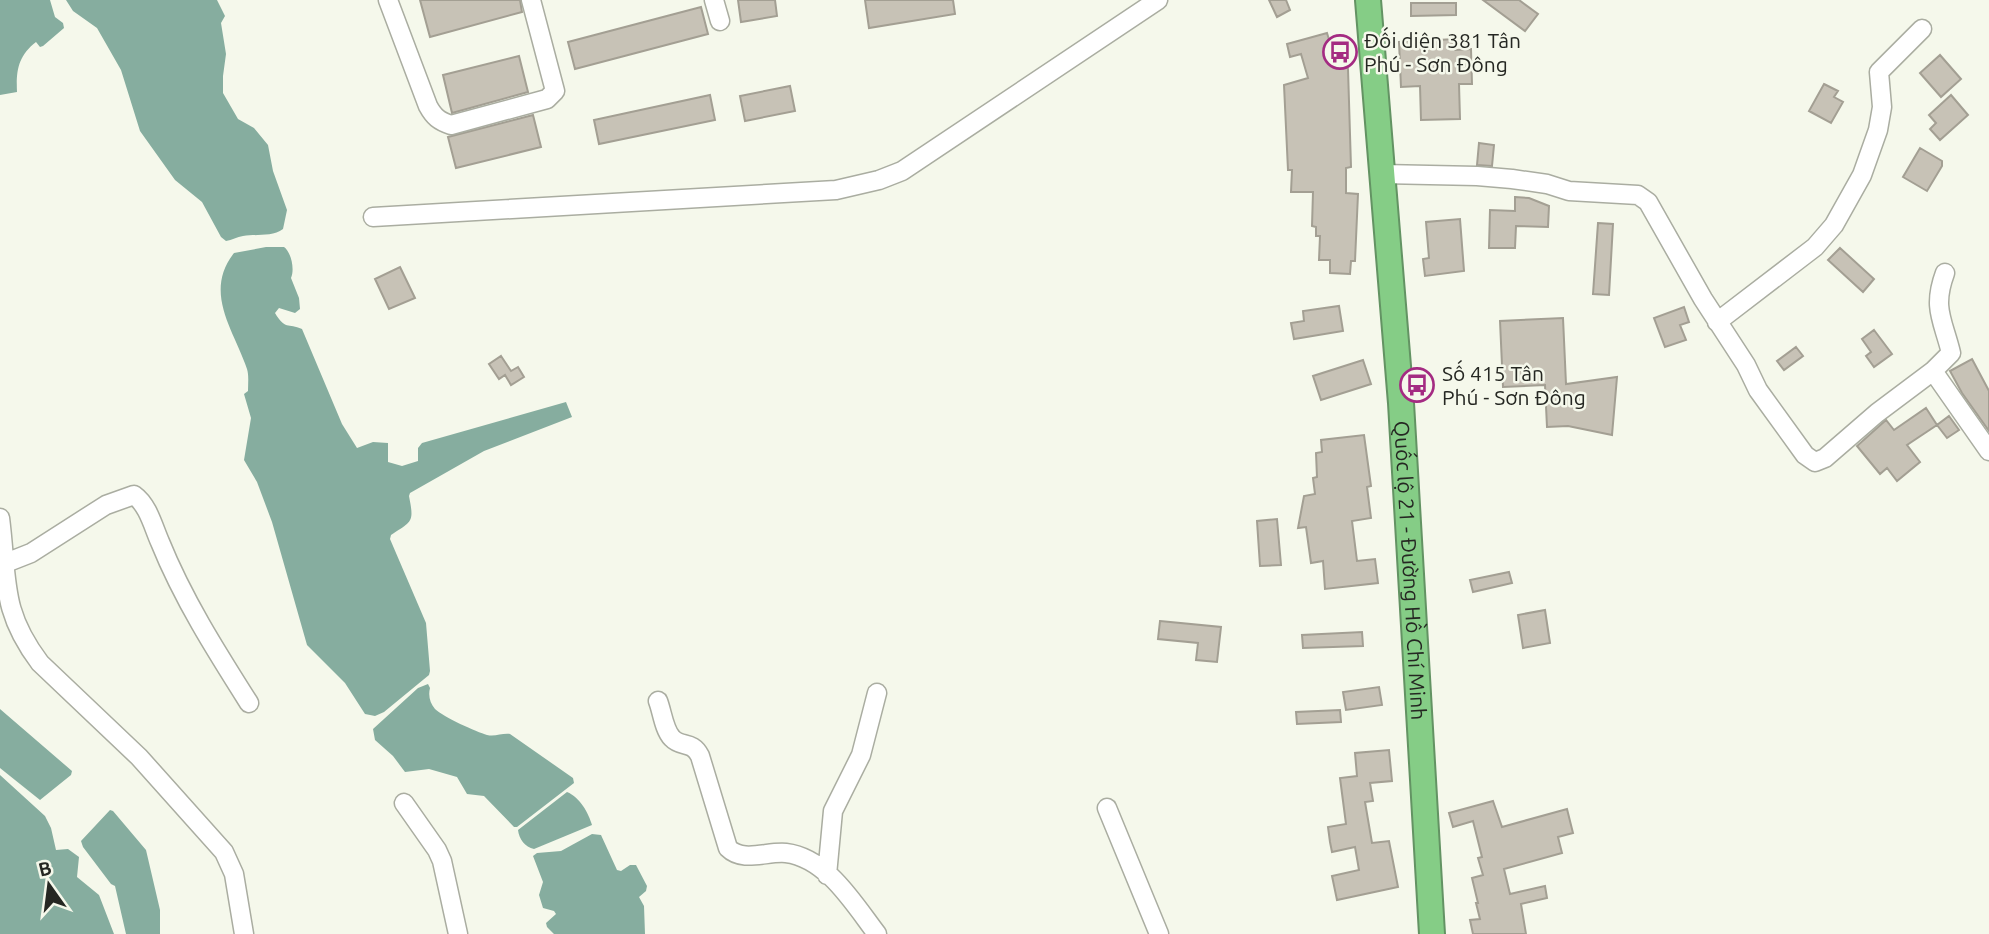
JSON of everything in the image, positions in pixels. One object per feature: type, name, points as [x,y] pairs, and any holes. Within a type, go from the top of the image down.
[{"type":"highway","name":"Quốc lộ 21 - Đường Hồ Chí Minh","points":[[1368,0],[1401,403],[1432,934]]},
{"type":"street","points":[[388,0],[433,116],[451,125],[547,99],[555,91],[531,0]]},
{"type":"street","points":[[714,0],[720,21]]},
{"type":"street","points":[[373,217],[836,190],[879,180],[902,171],[1150,2]]},
{"type":"street","points":[[1717,322],[1815,247],[1834,225],[1858,183],[1878,130],[1882,107],[1879,72],[1922,29]]},
{"type":"street","points":[[1382,174],[1477,176],[1547,184],[1569,191],[1638,195],[1648,202],[1717,322],[1746,365],[1758,390],[1805,455],[1815,461],[1825,458],[1877,413],[1933,371],[1951,353],[1938,308],[1937,293],[1945,273]]},
{"type":"street","points":[[1933,371],[1989,452]]},
{"type":"street","points":[[3,564],[31,553],[106,505],[134,495],[141,500],[177,582],[206,636],[249,704]]},
{"type":"street","points":[[0,519],[4,592],[9,613],[28,648],[48,671],[139,757],[224,852],[234,874],[244,934]]},
{"type":"street","points":[[827,874],[833,811],[861,755],[877,693]]},
{"type":"street","points":[[658,701],[670,737],[692,745],[700,755],[728,849],[738,856],[785,853],[799,857],[827,874],[839,885],[877,934]]},
{"type":"street","points":[[404,803],[442,861],[458,934]]},
{"type":"street","points":[[1107,808],[1159,934]]},
{"type":"shaded area","points":[[0,0],[50,0],[55,17],[63,23],[64,28],[43,46],[40,47],[36,42],[30,47],[19,64],[17,92],[0,95]]},
{"type":"shaded area","points":[[66,0],[217,0],[225,16],[221,23],[226,54],[223,93],[238,119],[254,128],[268,145],[273,171],[287,210],[283,229],[226,241],[221,237],[202,202],[175,180],[140,131],[121,70],[97,28],[73,11]]},
{"type":"shaded area","points":[[266,247],[284,247],[289,253],[291,278],[299,298],[300,309],[295,313],[279,308],[275,313],[284,324],[302,329],[342,424],[357,448],[373,442],[388,443],[388,462],[402,466],[418,461],[418,448],[422,443],[566,402],[572,417],[484,451],[410,493],[410,520],[391,535],[390,539],[426,623],[430,671],[429,675],[384,712],[375,716],[365,714],[345,683],[307,645],[272,522],[257,482],[244,460],[251,418],[244,394],[248,391],[248,374],[224,311],[221,283],[225,268],[234,253]]},
{"type":"shaded area","points":[[428,684],[431,702],[439,712],[487,735],[510,734],[573,778],[574,783],[514,827],[484,796],[467,794],[457,777],[429,769],[405,772],[393,756],[375,740],[373,729],[418,688]]},
{"type":"shaded area","points":[[0,709],[72,771],[71,775],[40,800],[0,768]]},
{"type":"shaded area","points":[[0,775],[45,816],[56,850],[68,849],[79,857],[77,877],[99,895],[114,934],[0,934]]},
{"type":"shaded area","points":[[567,792],[583,806],[592,825],[534,849],[528,846],[521,839],[518,830]]},
{"type":"shaded area","points":[[110,810],[146,850],[160,910],[160,934],[126,934],[115,886],[83,847],[81,841]]},
{"type":"shaded area","points":[[592,834],[601,835],[617,870],[636,865],[647,886],[646,891],[639,897],[644,906],[645,934],[554,934],[547,927],[546,923],[556,914],[543,908],[539,895],[543,882],[533,856],[537,853],[561,851]]},
{"type":"building","points":[[420,0],[520,0],[522,12],[430,37]]},
{"type":"building","points":[[738,0],[775,0],[777,16],[741,22]]},
{"type":"building","points":[[865,0],[953,0],[955,14],[869,28]]},
{"type":"building","points":[[1269,0],[1286,0],[1290,10],[1277,17]]},
{"type":"building","points":[[1483,0],[1519,0],[1538,14],[1525,31]]},
{"type":"building","points":[[1411,3],[1456,3],[1456,15],[1411,16]]},
{"type":"building","points":[[701,7],[708,34],[575,69],[568,42]]},
{"type":"building","points":[[1327,33],[1331,46],[1340,43],[1348,69],[1351,167],[1346,168],[1346,193],[1358,194],[1355,261],[1351,261],[1350,274],[1330,273],[1330,260],[1319,260],[1320,236],[1316,236],[1316,227],[1312,226],[1313,192],[1291,192],[1292,170],[1288,170],[1284,85],[1308,78],[1301,54],[1290,57],[1287,44]]},
{"type":"building","points":[[1455,39],[1455,50],[1471,49],[1472,84],[1459,84],[1460,119],[1421,120],[1420,86],[1401,87],[1399,42]]},
{"type":"building","points":[[1940,55],[1961,79],[1941,97],[1920,73]]},
{"type":"building","points":[[519,56],[528,92],[452,113],[443,75]]},
{"type":"building","points":[[1824,84],[1838,91],[1834,97],[1843,102],[1831,123],[1809,111]]},
{"type":"building","points":[[790,86],[795,111],[745,121],[740,96]]},
{"type":"building","points":[[710,95],[715,120],[599,144],[594,120]]},
{"type":"building","points":[[1951,95],[1968,115],[1940,140],[1930,129],[1936,123],[1929,115]]},
{"type":"building","points":[[533,115],[541,147],[456,168],[448,137]]},
{"type":"building","points":[[1479,143],[1494,145],[1492,166],[1477,165]]},
{"type":"building","points":[[1920,148],[1942,161],[1942,166],[1927,191],[1903,177]]},
{"type":"building","points":[[1515,197],[1529,198],[1549,206],[1548,227],[1516,226],[1515,248],[1489,248],[1490,210],[1515,211]]},
{"type":"building","points":[[1460,219],[1464,271],[1425,276],[1423,259],[1429,258],[1426,222]]},
{"type":"building","points":[[1598,223],[1613,224],[1609,295],[1593,294]]},
{"type":"building","points":[[1840,248],[1874,279],[1863,292],[1828,260]]},
{"type":"building","points":[[400,267],[415,298],[389,309],[375,279]]},
{"type":"building","points":[[1339,306],[1343,331],[1294,339],[1291,323],[1304,321],[1303,311]]},
{"type":"building","points":[[1684,307],[1689,322],[1680,325],[1686,340],[1665,347],[1654,318]]},
{"type":"building","points":[[1563,318],[1566,384],[1617,377],[1612,435],[1568,426],[1547,427],[1545,385],[1503,387],[1500,321]]},
{"type":"building","points":[[1874,330],[1892,354],[1874,367],[1866,356],[1871,352],[1862,339]]},
{"type":"building","points":[[1796,347],[1803,356],[1784,370],[1777,361]]},
{"type":"building","points":[[501,356],[511,371],[518,367],[524,377],[511,385],[505,375],[499,379],[489,364]]},
{"type":"building","points":[[1972,359],[1989,391],[1989,431],[1950,371]]},
{"type":"building","points":[[1363,360],[1371,384],[1321,400],[1313,376]]},
{"type":"building","points":[[1926,408],[1937,425],[1907,445],[1920,462],[1897,481],[1887,468],[1880,474],[1857,446],[1886,420],[1894,430]]},
{"type":"building","points":[[1949,416],[1959,430],[1947,438],[1937,425]]},
{"type":"building","points":[[1364,435],[1371,486],[1367,487],[1371,518],[1352,521],[1357,561],[1375,559],[1378,583],[1325,589],[1323,561],[1311,563],[1306,527],[1298,528],[1304,496],[1315,494],[1313,478],[1317,477],[1316,453],[1322,452],[1321,440]]},
{"type":"building","points":[[1277,519],[1281,565],[1260,566],[1257,521]]},
{"type":"building","points":[[1509,572],[1512,583],[1473,592],[1470,580]]},
{"type":"building","points":[[1545,610],[1550,643],[1523,648],[1518,615]]},
{"type":"building","points":[[1160,621],[1221,627],[1217,662],[1196,660],[1198,643],[1158,639]]},
{"type":"building","points":[[1362,632],[1363,646],[1303,648],[1302,635]]},
{"type":"building","points":[[1379,687],[1382,705],[1346,710],[1343,692]]},
{"type":"building","points":[[1340,710],[1341,722],[1297,724],[1296,712]]},
{"type":"building","points":[[1389,750],[1392,781],[1370,783],[1373,801],[1365,802],[1372,843],[1389,841],[1398,887],[1337,900],[1332,876],[1359,870],[1355,847],[1332,852],[1328,827],[1346,824],[1340,778],[1357,776],[1355,753]]},
{"type":"building","points":[[1493,801],[1502,827],[1567,809],[1573,833],[1558,837],[1562,853],[1504,869],[1510,894],[1545,886],[1547,898],[1521,904],[1526,934],[1473,934],[1470,920],[1480,919],[1472,878],[1483,875],[1478,858],[1482,857],[1473,821],[1453,827],[1449,813]]},
{"type":"place","name":"Đối diện 381 Tân Phú - Sơn Đông","points":[[1340,52]]},
{"type":"place","name":"Số 415 Tân Phú - Sơn Đông","points":[[1417,385]]}]
